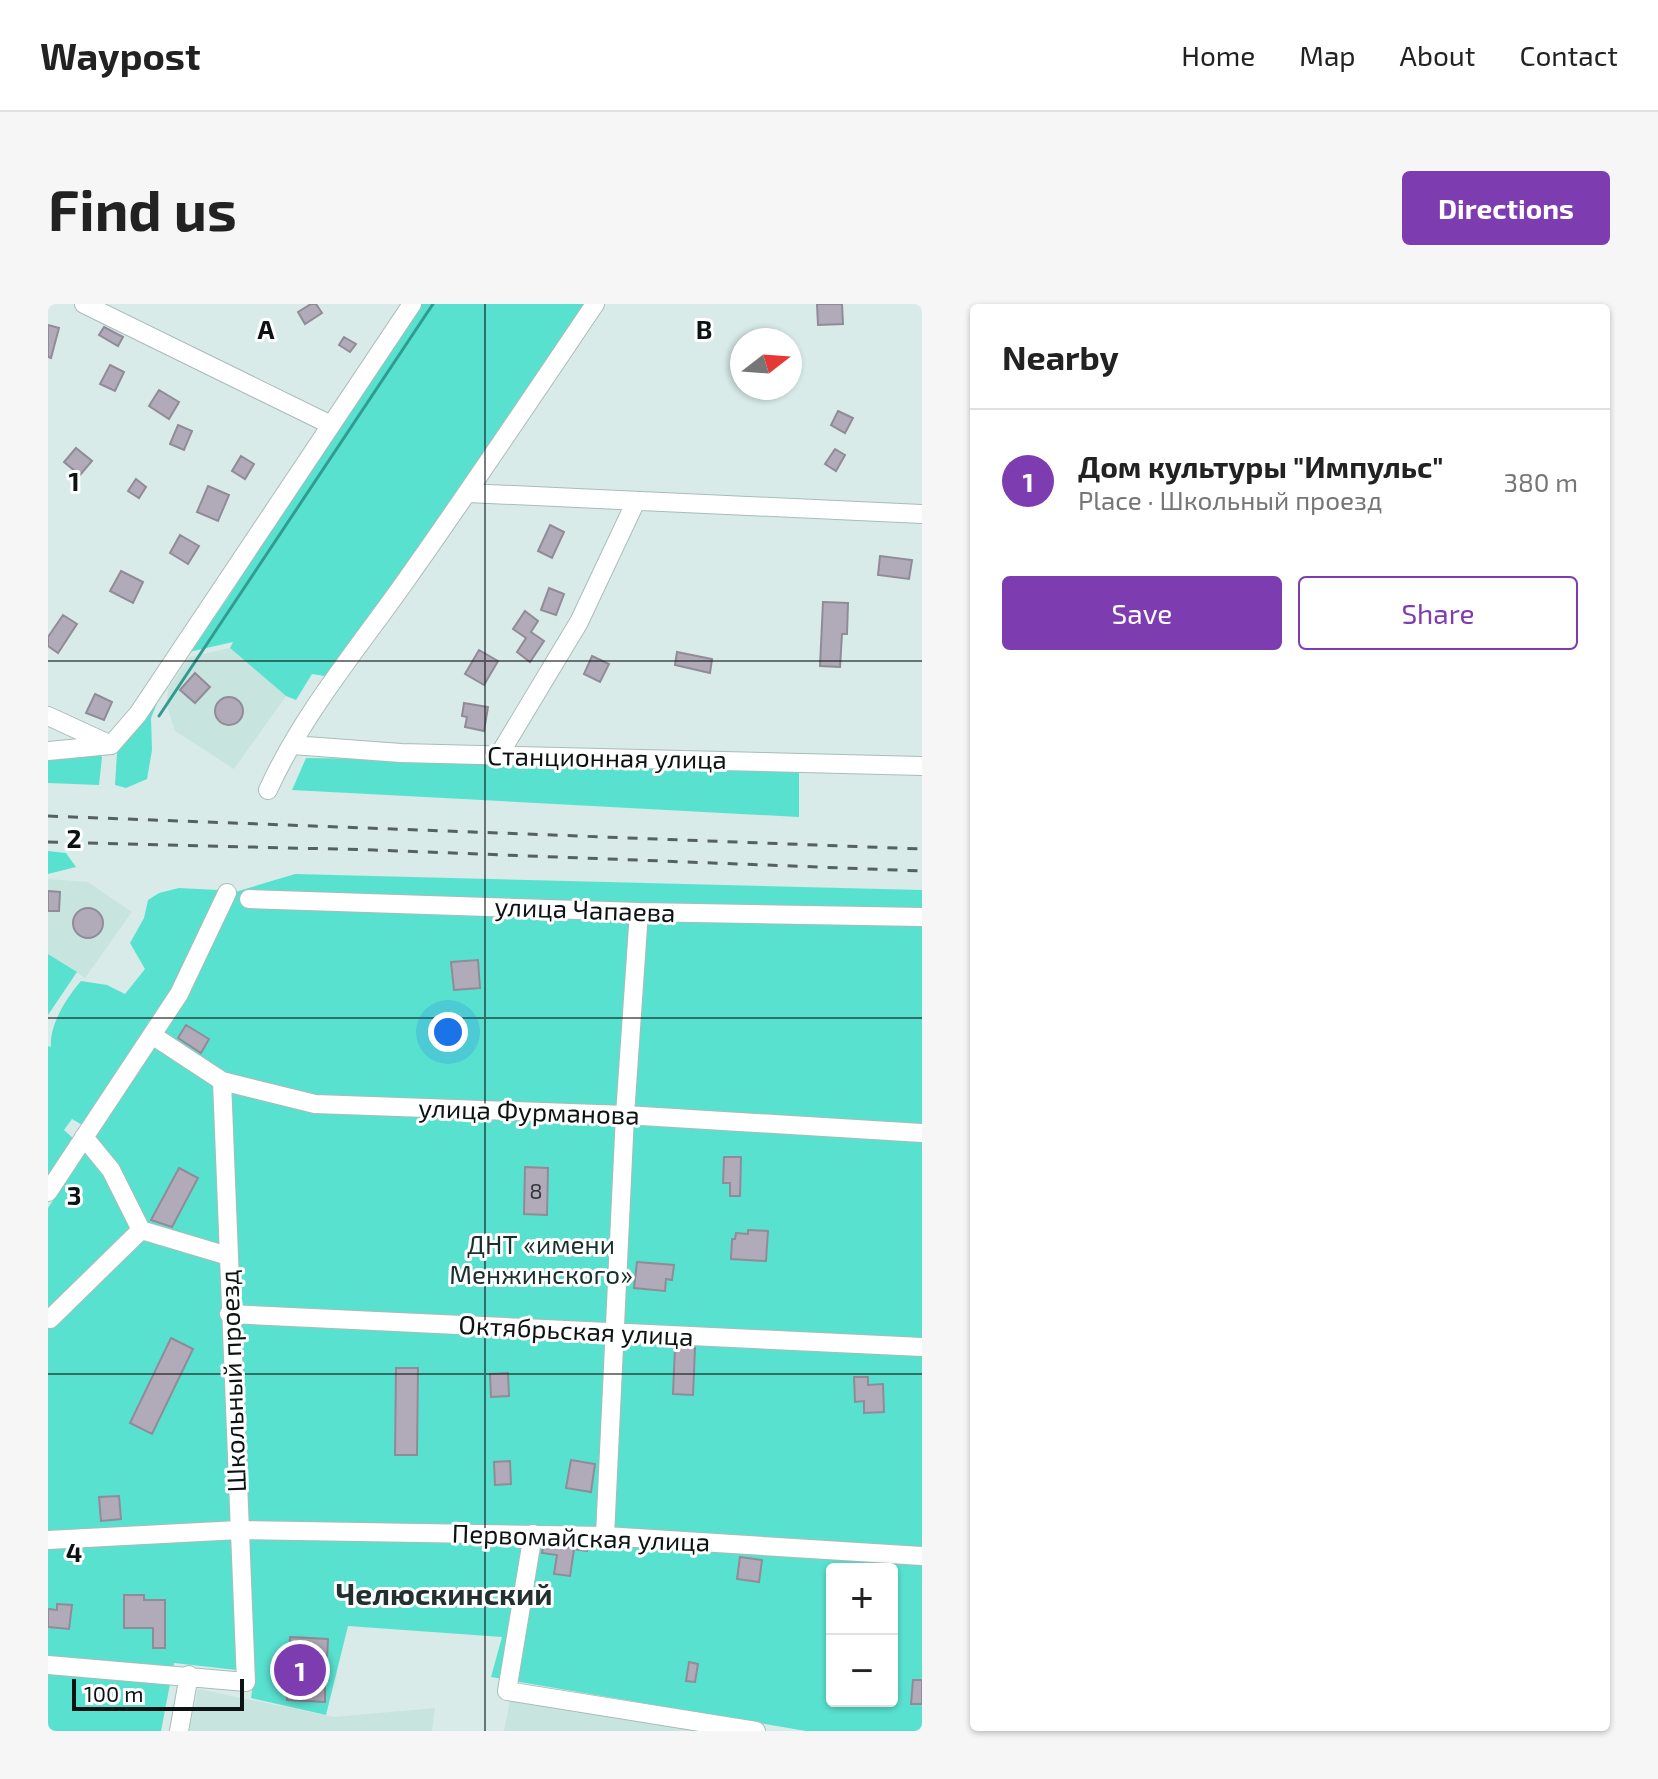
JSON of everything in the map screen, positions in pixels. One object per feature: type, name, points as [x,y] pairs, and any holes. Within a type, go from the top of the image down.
[{"type":"street","points":[[84,304],[331,425]]},
{"type":"street","points":[[48,751],[111,745],[138,714],[412,304]]},
{"type":"street","points":[[268,790],[292,745],[328,690],[468,493],[595,304]]},
{"type":"street","points":[[468,493],[922,514]]},
{"type":"street","points":[[499,755],[579,622],[636,501]]},
{"type":"street","points":[[48,716],[111,745]]},
{"type":"street","name":"Станционная улица","points":[[292,745],[401,753],[922,766]]},
{"type":"street","points":[[48,1192],[179,994],[227,893]]},
{"type":"street","name":"улица Чапаева","points":[[249,899],[639,912],[922,917]]},
{"type":"street","points":[[605,1536],[625,1115],[639,912]]},
{"type":"street","name":"улица Фурманова","points":[[152,1035],[222,1081],[315,1104],[625,1115],[922,1133]]},
{"type":"street","name":"Школьный проезд","points":[[189,1675],[246,1682],[222,1081]]},
{"type":"street","points":[[84,1137],[111,1170],[141,1230],[228,1256]]},
{"type":"street","points":[[50,1319],[141,1230]]},
{"type":"street","name":"Октябрьская улица","points":[[229,1314],[922,1347]]},
{"type":"street","name":"Первомайская улица","points":[[48,1540],[239,1530],[533,1534],[922,1556]]},
{"type":"street","points":[[533,1534],[507,1691],[756,1731]]},
{"type":"street","points":[[48,1665],[189,1675],[179,1731]]},
{"type":"shaded area","points":[[230,648],[286,696],[234,769],[175,731],[167,706],[168,689],[190,657]]},
{"type":"shaded area","points":[[48,879],[88,882],[132,912],[85,978],[48,954]]},
{"type":"shaded area","points":[[198,1689],[334,1717],[435,1708],[432,1731],[189,1731]]},
{"type":"shaded area","points":[[510,1701],[713,1731],[504,1731]]},
{"type":"green space","points":[[417,304],[586,304],[330,677],[312,674],[296,700],[286,696],[230,648],[233,642],[189,652],[151,718],[152,750],[147,779],[126,788],[115,785],[117,753],[123,741],[225,602]]},
{"type":"green space","points":[[96,751],[102,757],[99,785],[48,783],[48,757]]},
{"type":"green space","points":[[306,758],[799,764],[799,817],[292,790]]},
{"type":"green space","points":[[48,851],[66,853],[76,867],[48,874]]},
{"type":"green space","name":"ДНТ «имени Менжинского»","points":[[295,874],[922,890],[922,1731],[806,1731],[491,1677],[502,1637],[348,1626],[326,1715],[251,1698],[255,1672],[174,1663],[161,1731],[48,1731],[48,1208],[147,1057],[232,893]]},
{"type":"green space","points":[[179,888],[218,890],[221,894],[156,1024],[149,1021],[116,1080],[84,1126],[72,1119],[64,1130],[74,1139],[48,1181],[48,1046],[51,1047],[56,1021],[81,981],[107,985],[125,994],[145,969],[130,943],[144,918],[148,900],[159,893]]},
{"type":"green space","points":[[48,954],[77,972],[48,1015]]},
{"type":"building","points":[[316,304],[322,313],[305,324],[298,312]]},
{"type":"building","points":[[817,304],[842,304],[843,324],[818,325]]},
{"type":"building","points":[[48,325],[59,328],[51,358],[48,357]]},
{"type":"building","points":[[104,327],[123,337],[118,346],[99,335]]},
{"type":"building","points":[[344,337],[356,344],[350,352],[339,345]]},
{"type":"building","points":[[110,365],[124,372],[115,391],[100,384]]},
{"type":"building","points":[[159,390],[179,402],[169,419],[149,406]]},
{"type":"building","points":[[838,411],[853,418],[845,433],[831,425]]},
{"type":"building","points":[[178,425],[192,431],[184,450],[170,444]]},
{"type":"building","points":[[76,448],[92,461],[80,475],[64,462]]},
{"type":"building","points":[[835,449],[845,455],[836,471],[825,464]]},
{"type":"building","points":[[241,456],[254,464],[245,479],[232,471]]},
{"type":"building","points":[[136,479],[146,487],[139,498],[128,491]]},
{"type":"building","points":[[208,486],[229,495],[218,521],[197,512]]},
{"type":"building","points":[[550,525],[564,532],[552,558],[538,551]]},
{"type":"building","points":[[180,535],[199,546],[188,564],[170,553]]},
{"type":"building","points":[[880,556],[912,560],[909,579],[878,575]]},
{"type":"building","points":[[121,571],[143,582],[133,603],[110,591]]},
{"type":"building","points":[[549,588],[564,594],[556,615],[541,610]]},
{"type":"building","points":[[823,602],[848,603],[847,634],[842,634],[840,667],[820,666]]},
{"type":"building","points":[[525,611],[538,621],[531,632],[544,641],[530,662],[517,652],[526,638],[513,629]]},
{"type":"building","points":[[63,615],[77,624],[58,653],[48,646],[48,637]]},
{"type":"building","points":[[479,650],[498,661],[484,685],[465,674]]},
{"type":"building","points":[[677,652],[712,659],[710,673],[675,665]]},
{"type":"building","points":[[592,656],[609,664],[600,682],[584,674]]},
{"type":"building","points":[[195,673],[210,687],[195,703],[180,690]]},
{"type":"building","points":[[95,694],[112,702],[104,720],[86,713]]},
{"type":"building","points":[[229,697],[239,701],[243,711],[239,721],[229,725],[219,721],[215,711],[219,701]]},
{"type":"building","points":[[464,703],[488,707],[484,731],[465,727],[467,717],[462,716]]},
{"type":"building","points":[[48,891],[60,892],[59,911],[48,911]]},
{"type":"building","points":[[88,908],[98,913],[103,923],[98,933],[88,938],[78,933],[73,923],[78,913]]},
{"type":"building","points":[[478,960],[480,988],[454,990],[451,962]]},
{"type":"building","points":[[186,1025],[209,1039],[201,1053],[178,1038]]},
{"type":"building","points":[[724,1157],[741,1157],[740,1196],[730,1196],[730,1183],[723,1183]]},
{"type":"building","points":[[525,1167],[548,1168],[547,1215],[524,1214]]},
{"type":"building","points":[[179,1168],[198,1178],[172,1227],[151,1220]]},
{"type":"building","points":[[748,1230],[768,1231],[766,1261],[731,1259],[732,1239],[735,1239],[736,1233],[748,1234]]},
{"type":"building","points":[[637,1262],[674,1265],[672,1280],[666,1279],[665,1291],[634,1288]]},
{"type":"building","points":[[171,1338],[193,1349],[152,1434],[130,1423]]},
{"type":"building","points":[[675,1347],[695,1348],[693,1395],[673,1394]]},
{"type":"building","points":[[396,1368],[418,1368],[417,1455],[395,1455]]},
{"type":"building","points":[[508,1373],[509,1396],[491,1397],[490,1374]]},
{"type":"building","points":[[854,1377],[868,1377],[868,1385],[883,1384],[884,1412],[864,1413],[864,1401],[855,1402]]},
{"type":"building","points":[[571,1460],[595,1464],[591,1492],[566,1488]]},
{"type":"building","points":[[510,1461],[511,1484],[495,1485],[494,1462]]},
{"type":"building","points":[[119,1496],[121,1519],[101,1521],[99,1497]]},
{"type":"building","points":[[543,1547],[587,1548],[587,1551],[574,1549],[570,1576],[554,1574],[557,1555],[542,1553]]},
{"type":"building","points":[[740,1557],[762,1560],[759,1582],[737,1579]]},
{"type":"building","points":[[124,1595],[144,1595],[144,1600],[165,1600],[165,1648],[153,1648],[153,1628],[124,1628]]},
{"type":"building","points":[[57,1604],[72,1605],[69,1629],[48,1627],[48,1609],[57,1610]]},
{"type":"building","points":[[290,1637],[328,1639],[327,1659],[312,1658],[311,1681],[325,1682],[325,1702],[287,1700]]},
{"type":"building","points":[[689,1662],[698,1664],[695,1682],[686,1681]]},
{"type":"building","points":[[913,1680],[922,1680],[922,1704],[911,1704]]},
{"type":"waterway","points":[[159,716],[433,304]]},
{"type":"railway","points":[[48,816],[922,849]]},
{"type":"railway","points":[[48,842],[374,850],[922,871]]},
{"type":"place","name":"Дом культуры \"Импульс\"","points":[[300,1670]]},
{"type":"district","name":"Челюскинский","points":[[444,1595]]}]
